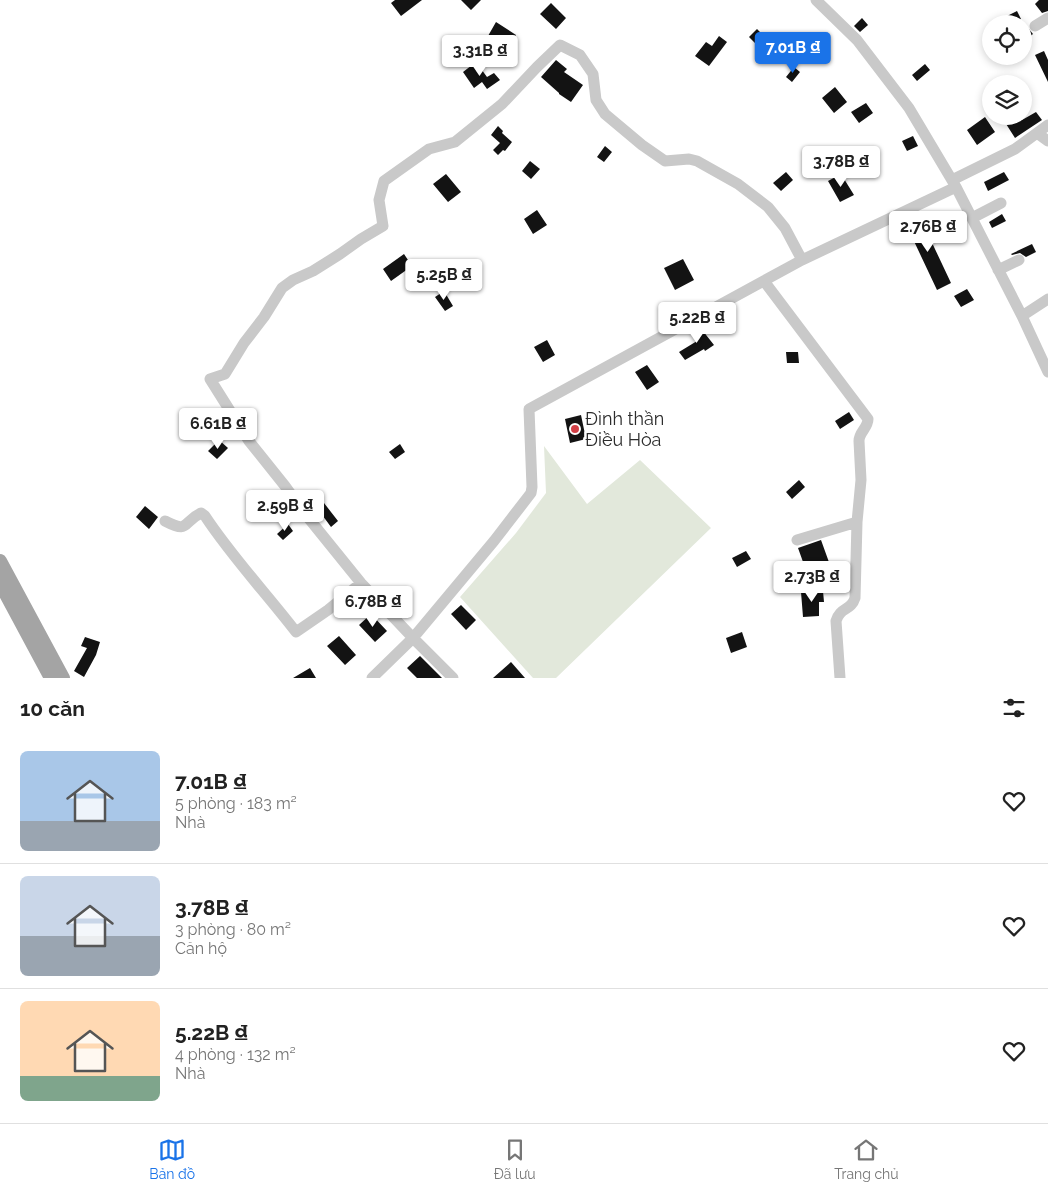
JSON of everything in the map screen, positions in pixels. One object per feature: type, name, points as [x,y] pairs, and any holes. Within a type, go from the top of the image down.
[{"type":"main road","points":[[0,561],[63,678]]},
{"type":"main road","points":[[0,583],[51,678]]},
{"type":"street","points":[[816,0],[857,40],[909,108],[972,218],[1048,372]]},
{"type":"street","points":[[1035,26],[1048,18]]},
{"type":"street","points":[[453,678],[361,583],[306,516],[286,486],[249,441],[210,379],[225,374],[282,288],[292,280],[313,271],[361,238],[383,226],[378,200],[384,181],[429,149],[454,142],[502,104],[560,45],[580,55],[593,74],[596,100],[605,114],[642,145],[665,161],[689,159],[697,161],[738,184],[768,207],[786,228],[802,260]]},
{"type":"street","points":[[372,678],[413,638],[494,541],[531,492],[529,409],[802,260],[954,184],[1015,149],[1048,125]]},
{"type":"street","points":[[1037,133],[1048,142]]},
{"type":"street","points":[[972,218],[1001,203]]},
{"type":"street","points":[[998,270],[1019,260]]},
{"type":"street","points":[[764,281],[868,418],[867,426],[859,437],[861,480],[857,522],[855,598],[853,604],[839,613],[836,621],[840,678]]},
{"type":"street","points":[[1022,316],[1048,299]]},
{"type":"street","points":[[165,521],[175,526],[186,526],[201,513],[296,632],[328,610],[361,583]]},
{"type":"street","points":[[797,540],[857,522]]},
{"type":"shaded area","points":[[544,446],[587,504],[640,460],[711,528],[556,678],[533,678],[460,597],[516,533],[546,493]]},
{"type":"building","points":[[395,0],[422,0],[401,16],[391,3]]},
{"type":"building","points":[[461,0],[481,0],[471,10]]},
{"type":"building","points":[[1039,0],[1048,0],[1048,11],[1042,13],[1035,4]]},
{"type":"building","points":[[551,3],[566,18],[556,29],[540,14]]},
{"type":"building","points":[[1017,11],[1019,15],[1009,15]]},
{"type":"building","points":[[862,18],[868,25],[860,32],[854,26]]},
{"type":"building","points":[[496,22],[516,35],[507,48],[488,36]]},
{"type":"building","points":[[757,29],[763,35],[755,43],[749,37]]},
{"type":"building","points":[[719,36],[727,42],[709,66],[695,56],[706,42],[712,46]]},
{"type":"building","points":[[1044,51],[1048,60],[1048,82],[1035,55]]},
{"type":"building","points":[[556,60],[567,69],[564,72],[583,85],[571,102],[559,94],[541,77]]},
{"type":"building","points":[[476,62],[487,77],[494,73],[500,80],[487,89],[482,82],[474,88],[463,72]]},
{"type":"building","points":[[925,64],[930,70],[917,81],[912,75]]},
{"type":"building","points":[[794,67],[800,72],[792,82],[786,77]]},
{"type":"building","points":[[835,87],[847,102],[834,113],[822,98]]},
{"type":"building","points":[[866,103],[873,113],[859,123],[851,112]]},
{"type":"building","points":[[1036,112],[1042,120],[1015,138],[1007,125],[1032,125],[1032,114]]},
{"type":"building","points":[[982,119],[982,125],[990,125],[995,132],[977,145],[967,130]]},
{"type":"building","points":[[498,126],[503,131],[502,133],[512,142],[505,151],[503,150],[498,155],[493,150],[500,143],[491,135]]},
{"type":"building","points":[[913,136],[918,146],[907,151],[902,141]]},
{"type":"building","points":[[605,146],[612,152],[604,162],[597,157]]},
{"type":"building","points":[[530,161],[540,169],[531,179],[522,171]]},
{"type":"building","points":[[786,172],[793,180],[781,191],[773,183]]},
{"type":"building","points":[[1004,172],[1009,180],[988,191],[984,182]]},
{"type":"building","points":[[446,174],[461,192],[448,202],[433,184]]},
{"type":"building","points":[[841,174],[854,195],[840,202],[828,181]]},
{"type":"building","points":[[537,210],[547,225],[533,234],[524,219]]},
{"type":"building","points":[[1002,214],[1006,221],[992,228],[989,222]]},
{"type":"building","points":[[922,218],[951,283],[937,290],[912,237],[909,238],[903,227]]},
{"type":"building","points":[[1032,244],[1036,252],[1026,257],[1020,253],[1011,254]]},
{"type":"building","points":[[404,254],[412,266],[391,281],[383,269]]},
{"type":"building","points":[[683,259],[694,280],[675,290],[664,268]]},
{"type":"building","points":[[967,289],[974,300],[961,307],[954,296]]},
{"type":"building","points":[[444,291],[453,306],[445,311],[435,297]]},
{"type":"building","points":[[699,326],[714,345],[685,360],[679,352],[697,341],[690,332]]},
{"type":"building","points":[[547,340],[555,355],[543,362],[534,347]]},
{"type":"building","points":[[786,352],[798,352],[799,363],[787,363]]},
{"type":"building","points":[[647,365],[659,382],[647,390],[635,372]]},
{"type":"building","points":[[205,411],[210,417],[217,412],[224,420],[208,433],[195,418]]},
{"type":"building","points":[[849,412],[854,420],[840,429],[835,421]]},
{"type":"building","name":"Đình thần Điều Hòa","points":[[581,415],[586,439],[570,443],[565,419]]},
{"type":"building","points":[[219,440],[228,448],[217,459],[208,451]]},
{"type":"building","points":[[400,444],[405,452],[395,459],[389,452]]},
{"type":"building","points":[[799,480],[805,487],[792,499],[786,492]]},
{"type":"building","points":[[324,503],[338,521],[331,527],[317,508]]},
{"type":"building","points":[[145,506],[158,517],[149,529],[136,517]]},
{"type":"building","points":[[288,524],[293,531],[283,540],[277,534]]},
{"type":"building","points":[[821,540],[830,565],[807,573],[798,548]]},
{"type":"building","points":[[746,551],[751,559],[737,567],[732,558]]},
{"type":"building","points":[[823,591],[824,602],[819,602],[819,616],[803,617],[801,592]]},
{"type":"building","points":[[461,605],[476,620],[466,630],[451,614]]},
{"type":"building","points":[[371,614],[387,631],[375,642],[359,625]]},
{"type":"building","points":[[742,632],[747,647],[731,653],[726,638]]},
{"type":"building","points":[[339,636],[356,655],[345,665],[327,646]]},
{"type":"building","points":[[85,637],[100,642],[96,655],[84,677],[74,671],[87,648],[81,646]]},
{"type":"building","points":[[420,656],[442,678],[417,678],[407,668]]},
{"type":"building","points":[[511,662],[525,678],[493,678]]},
{"type":"building","points":[[310,668],[316,678],[293,678]]},
{"type":"place","name":"Đình thần Điều Hòa","points":[[575,429]]}]
